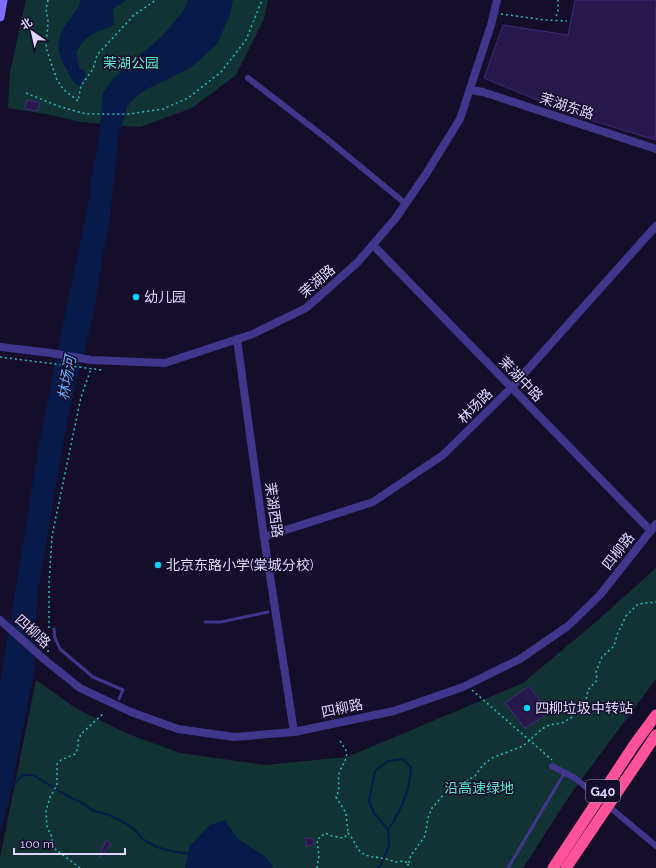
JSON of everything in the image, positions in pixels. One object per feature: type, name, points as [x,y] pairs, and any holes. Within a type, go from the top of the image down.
[{"type":"highway","name":"G40","points":[[553,868],[634,745],[656,715]]},
{"type":"highway","name":"G40","points":[[566,868],[656,735]]},
{"type":"main road","points":[[0,17],[3,0]]},
{"type":"street","name":"茉湖路","points":[[0,347],[51,352],[91,360],[165,363],[253,334],[306,308],[357,263],[395,219],[426,174],[460,119],[491,25],[497,0]]},
{"type":"street","points":[[248,78],[406,204]]},
{"type":"street","name":"茉湖东路","points":[[470,90],[483,92],[656,149]]},
{"type":"street","name":"林场路","points":[[264,537],[373,502],[444,455],[512,387],[656,226]]},
{"type":"street","name":"茉湖中路","points":[[373,245],[653,528]]},
{"type":"street","name":"茉湖西路","points":[[237,339],[264,537],[294,732]]},
{"type":"street","name":"四柳路","points":[[0,620],[80,688],[131,712],[178,729],[234,737],[294,732],[394,711],[467,685],[520,659],[568,626],[600,595],[653,528]]},
{"type":"street","points":[[552,766],[575,778],[656,846]]},
{"type":"lane","points":[[205,622],[221,622],[268,612]]},
{"type":"lane","points":[[54,629],[55,638],[60,649],[93,677],[123,690],[119,699]]},
{"type":"lane","points":[[508,868],[566,771]]},
{"type":"path","points":[[48,0],[46,9],[48,21],[46,48],[57,80],[64,89],[78,101],[81,86],[93,69],[97,55],[134,15],[156,0]]},
{"type":"path","points":[[26,93],[58,106],[86,114],[129,114],[163,109],[188,98],[221,72],[246,40],[262,0]]},
{"type":"path","points":[[556,16],[558,12],[558,0]]},
{"type":"path","points":[[501,14],[545,20],[567,21]]},
{"type":"path","points":[[0,357],[102,370]]},
{"type":"path","points":[[47,661],[52,536],[81,397],[90,369]]},
{"type":"path","points":[[406,868],[412,854],[425,836],[428,818],[432,808],[439,799],[451,789],[475,776],[483,765],[492,758],[522,746],[549,725],[562,723],[571,718],[586,700],[588,690],[597,680],[596,672],[602,657],[614,646],[617,635],[626,616],[638,604],[656,602]]},
{"type":"path","points":[[467,685],[566,771]]},
{"type":"path","points":[[80,868],[55,849],[52,844],[52,837],[47,827],[46,817],[50,797],[57,785],[56,779],[58,764],[61,760],[75,754],[81,734],[104,713]]},
{"type":"path","points":[[340,741],[347,752],[346,761],[339,772],[340,789],[336,797],[346,813],[348,833],[358,850],[363,854],[377,858]]},
{"type":"path","points":[[318,868],[319,856],[317,840],[325,833],[344,838],[348,833]]},
{"type":"path","points":[[372,857],[409,863]]},
{"type":"green space","name":"茉湖公园","points":[[26,0],[268,0],[264,19],[236,75],[192,108],[140,127],[81,122],[46,114],[8,108],[10,72]]},
{"type":"green space","name":"沿高速绿地","points":[[656,568],[656,679],[570,795],[523,868],[0,868],[0,858],[36,680],[77,709],[128,734],[180,753],[265,765],[347,757],[523,683],[598,620]]},
{"type":"water","points":[[81,0],[126,0],[113,9],[114,25],[95,33],[84,40],[76,52],[79,68],[86,72],[81,86],[74,82],[61,58],[59,52],[59,42],[62,30],[77,9]]},
{"type":"water","name":"林场河","points":[[188,0],[233,0],[230,15],[217,44],[192,67],[147,89],[133,99],[127,108],[119,134],[109,225],[94,311],[68,417],[37,596],[34,672],[12,786],[0,832],[0,684],[39,445],[90,196],[91,180],[99,137],[103,92],[114,78],[162,36],[182,13]]},
{"type":"water","points":[[225,820],[237,838],[267,858],[273,868],[185,868],[190,846],[210,825]]},
{"type":"building","points":[[575,0],[656,0],[656,140],[573,115],[484,78],[503,25],[568,35]]},
{"type":"building","points":[[27,100],[40,103],[37,111],[25,109]]},
{"type":"building","name":"四柳垃圾中转站","points":[[529,686],[549,713],[525,728],[505,703]]},
{"type":"building","points":[[306,838],[314,839],[313,845],[306,846]]},
{"type":"building","points":[[106,840],[111,844],[99,857]]},
{"type":"waterway","points":[[378,868],[389,846],[388,830],[374,813],[369,801],[375,771],[388,761],[402,759],[411,767],[409,784],[401,808],[388,830]]},
{"type":"waterway","points":[[12,786],[23,775],[33,775],[92,810],[112,816],[133,828],[144,840],[157,847],[189,854]]},
{"type":"place","name":"幼儿园","points":[[136,297]]},
{"type":"place","name":"北京东路小学(棠城分校)","points":[[158,565]]},
{"type":"place","name":"四柳垃圾中转站","points":[[527,708]]}]
